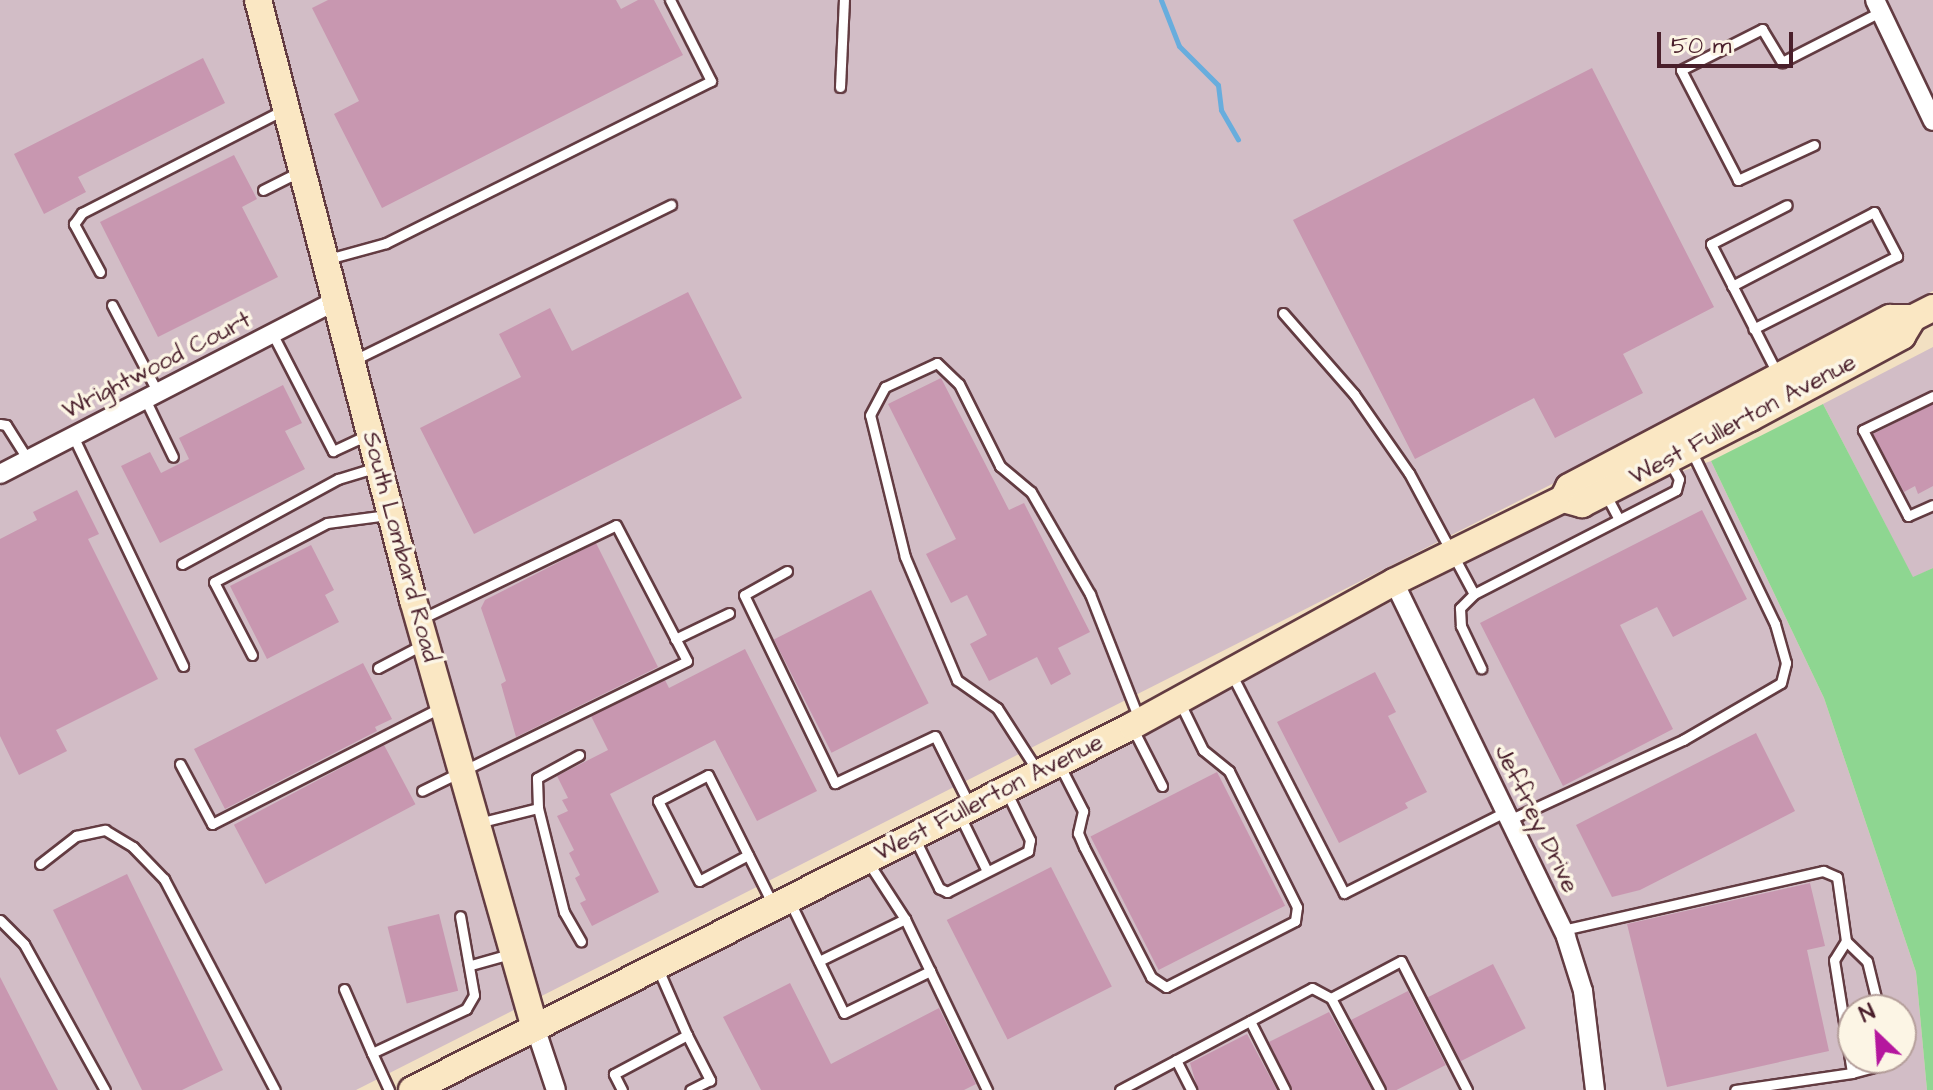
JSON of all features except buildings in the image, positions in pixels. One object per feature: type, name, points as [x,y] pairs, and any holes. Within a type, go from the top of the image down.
[{"type":"street","name":"South Lombard Road","points":[[258,0],[421,632],[510,954],[556,1090]]},
{"type":"street","points":[[1877,6],[1928,98],[1933,121]]},
{"type":"street","name":"Wrightwood Court","points":[[0,474],[335,301]]},
{"type":"street","name":"West Fullerton Avenue","points":[[1563,499],[1582,504],[1679,454],[1902,336],[1923,313]]},
{"type":"street","name":"West Fullerton Avenue","points":[[412,1090],[1136,724],[1394,582],[1563,499],[1569,487],[1890,318],[1923,313]]},
{"type":"street","name":"Jeffrey Drive","points":[[1394,582],[1563,930],[1583,991],[1595,1090]]},
{"type":"lane","points":[[325,260],[386,243],[711,81],[670,0]]},
{"type":"lane","points":[[840,87],[844,0]]},
{"type":"lane","points":[[1814,145],[1738,180],[1681,70],[1762,29],[1782,62],[1877,6]]},
{"type":"lane","points":[[100,272],[74,224],[82,213],[286,108]]},
{"type":"lane","points":[[263,190],[302,170]]},
{"type":"lane","points":[[351,361],[671,205]]},
{"type":"lane","points":[[1779,376],[1711,244],[1787,205]]},
{"type":"lane","points":[[1732,286],[1874,212],[1897,256],[1753,329]]},
{"type":"lane","points":[[112,305],[173,457]]},
{"type":"lane","points":[[1283,313],[1373,420],[1409,473],[1450,555],[1474,594]]},
{"type":"lane","points":[[272,333],[333,451],[370,434]]},
{"type":"lane","points":[[1162,786],[1136,724],[1090,594],[1031,492],[1000,466],[959,384],[937,363],[885,387],[870,415],[905,557],[957,680],[997,708],[1083,811],[1078,833],[1084,847],[1151,977],[1166,987],[1295,921],[1297,907],[1229,771],[1203,750],[1178,700]]},
{"type":"lane","points":[[1933,396],[1863,430],[1908,516],[1933,505]]},
{"type":"lane","points":[[0,424],[6,425],[28,460]]},
{"type":"lane","points":[[73,436],[183,666]]},
{"type":"lane","points":[[1481,668],[1461,626],[1460,608],[1474,594],[1676,490],[1679,454]]},
{"type":"lane","points":[[1230,672],[1344,893],[1507,816],[1683,740],[1781,683],[1786,663],[1775,624],[1679,454]]},
{"type":"lane","points":[[182,564],[338,479],[378,467]]},
{"type":"lane","points":[[1605,492],[1619,519]]},
{"type":"lane","points":[[252,655],[214,582],[327,523],[390,514]]},
{"type":"lane","points":[[378,668],[421,632],[616,525],[687,661],[422,791]]},
{"type":"lane","points":[[787,571],[744,595],[835,783],[935,736],[987,871]]},
{"type":"lane","points":[[675,639],[729,613]]},
{"type":"lane","points":[[180,764],[212,824],[442,707]]},
{"type":"lane","points":[[579,755],[537,778],[538,808],[564,912],[581,942]]},
{"type":"lane","points":[[748,855],[699,881],[658,801],[708,775],[748,855],[819,961],[844,1013],[930,971]]},
{"type":"lane","points":[[913,836],[939,888],[947,892],[1028,851],[1030,840],[1005,790]]},
{"type":"lane","points":[[474,824],[538,808]]},
{"type":"lane","points":[[40,864],[76,836],[105,830],[133,847],[164,879],[275,1090]]},
{"type":"lane","points":[[866,860],[905,919],[987,1090]]},
{"type":"lane","points":[[1563,930],[1823,871],[1837,877],[1846,941],[1867,961],[1875,994]]},
{"type":"lane","points":[[372,1053],[466,1009],[474,995],[460,916]]},
{"type":"lane","points":[[819,961],[905,919]]},
{"type":"lane","points":[[0,920],[24,944],[105,1090]]},
{"type":"lane","points":[[1839,994],[1834,960],[1846,941]]},
{"type":"lane","points":[[471,965],[510,954]]},
{"type":"lane","points":[[1331,998],[1401,961],[1467,1090]]},
{"type":"lane","points":[[656,966],[710,1080],[690,1090]]},
{"type":"lane","points":[[1120,1090],[1312,988],[1331,998],[1380,1090]]},
{"type":"lane","points":[[344,989],[389,1090]]},
{"type":"lane","points":[[1250,1021],[1285,1090]]},
{"type":"lane","points":[[622,1090],[614,1074],[687,1035]]},
{"type":"lane","points":[[1176,1060],[1191,1090]]},
{"type":"lane","points":[[1735,1090],[1845,1074]]},
{"type":"shaded area","points":[[0,0],[1933,0],[1933,291],[356,1090],[0,1090]]},
{"type":"shaded area","points":[[1933,347],[1933,568],[1913,578],[1823,404]]},
{"type":"shaded area","points":[[1711,461],[1824,698],[1916,972],[1927,1090],[440,1090],[1560,515]]},
{"type":"green space","points":[[1823,404],[1913,577],[1933,568],[1933,1090],[1927,1090],[1916,972],[1824,698],[1711,461]]},
{"type":"waterway","points":[[1161,0],[1179,46],[1218,85],[1221,110],[1238,140]]}]
